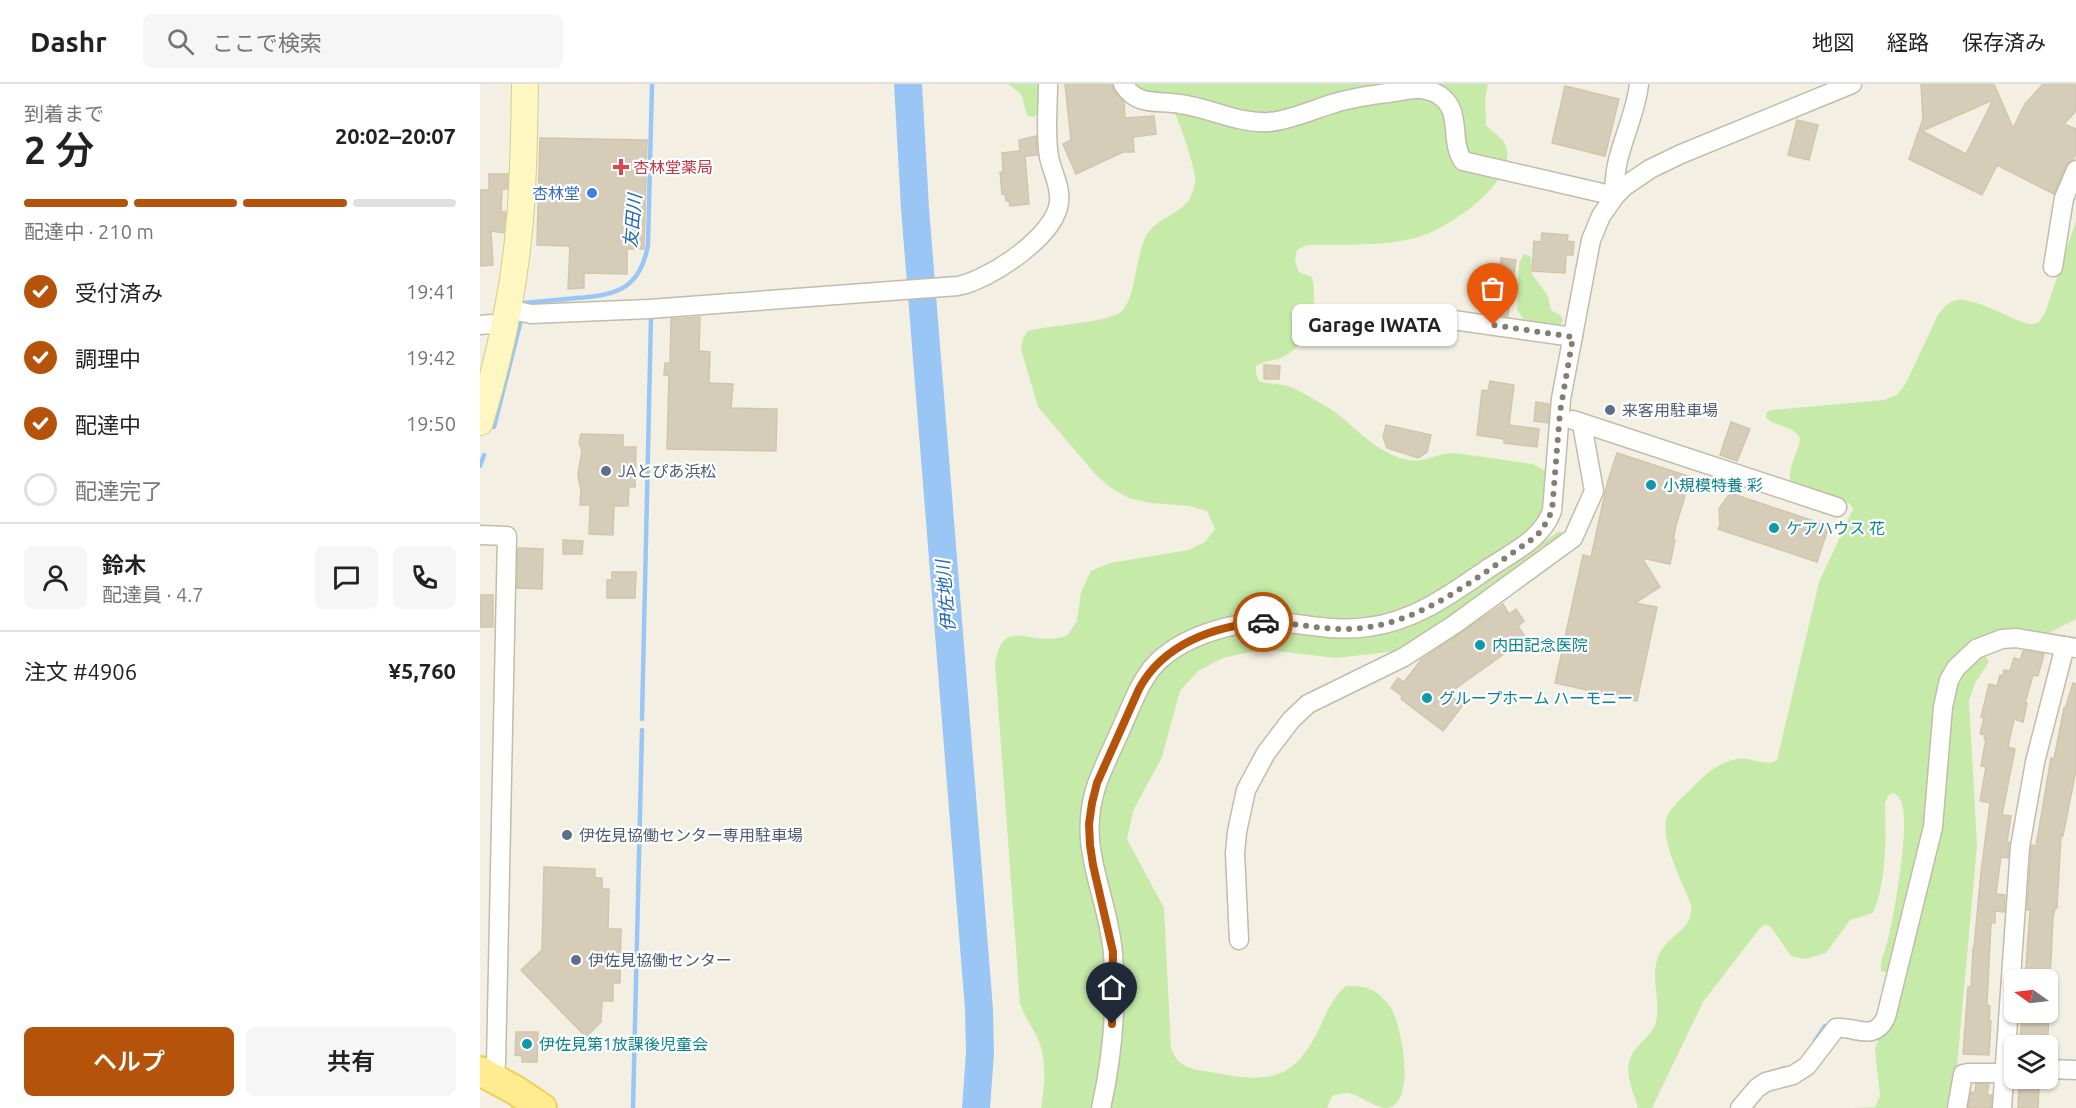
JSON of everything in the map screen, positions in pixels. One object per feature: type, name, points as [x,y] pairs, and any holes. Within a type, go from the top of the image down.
[{"type":"main road","points":[[485,1074],[542,1108]]},
{"type":"street","points":[[480,422],[498,320],[520,229],[525,84]]},
{"type":"street","points":[[498,320],[531,314],[649,309],[955,287],[980,280],[1012,260],[1041,233],[1057,211],[1059,194],[1048,149],[1048,84]]},
{"type":"street","points":[[1123,84],[1133,96],[1141,100],[1180,104],[1253,122],[1288,119],[1354,98],[1420,89],[1431,91],[1448,104],[1453,114],[1458,154],[1463,161],[1615,196]]},
{"type":"street","points":[[1615,196],[1616,168],[1639,84]]},
{"type":"street","points":[[1101,1108],[1111,1033],[1113,952],[1093,865],[1089,824],[1097,783],[1145,678],[1172,650],[1199,637],[1229,627],[1277,622],[1337,629],[1368,627],[1406,617],[1442,600],[1534,538],[1548,521],[1553,500],[1559,418],[1591,240],[1601,216],[1615,196],[1635,179],[1665,161],[1852,84]]},
{"type":"street","points":[[2053,267],[2064,198],[2076,170]]},
{"type":"street","points":[[1453,320],[1573,337]]},
{"type":"street","points":[[1559,418],[1582,423],[1837,507]]},
{"type":"street","points":[[1239,940],[1235,853],[1237,832],[1246,790],[1266,753],[1291,720],[1308,704],[1404,657],[1455,624],[1573,537],[1594,491],[1582,423]]},
{"type":"street","points":[[480,535],[507,536],[495,1064],[485,1074]]},
{"type":"street","points":[[1740,1108],[1757,1088],[1766,1082],[1793,1075],[1807,1066],[1836,1028],[1871,1032],[1883,1024],[1930,843],[1935,812],[1944,693],[1956,668],[1976,649],[2002,639],[2016,638],[2070,647],[2035,762],[2020,847],[2010,1035]]},
{"type":"street","points":[[1957,1108],[1963,1074],[2004,1070]]},
{"type":"street","points":[[2058,1070],[2076,1070]]},
{"type":"street","points":[[2002,1108],[2005,1089]]},
{"type":"green space","points":[[1008,84],[1043,84],[1040,110],[1034,117],[1028,116],[1022,96]]},
{"type":"green space","points":[[1129,84],[1488,84],[1485,99],[1486,125],[1505,144],[1507,158],[1503,172],[1493,187],[1480,200],[1449,223],[1422,236],[1394,242],[1307,245],[1297,250],[1295,261],[1299,272],[1312,277],[1313,283],[1314,306],[1310,329],[1294,350],[1283,357],[1259,364],[1256,366],[1256,373],[1259,381],[1291,387],[1314,399],[1332,410],[1387,453],[1415,461],[1455,453],[1533,464],[1545,471],[1546,489],[1542,511],[1529,531],[1437,593],[1411,607],[1382,616],[1337,621],[1278,614],[1168,643],[1084,802],[1082,823],[1085,861],[1101,932],[1106,971],[1106,1010],[1093,1108],[1041,1108],[1044,1063],[1037,1037],[1020,1003],[995,664],[998,651],[1007,638],[1013,636],[1048,639],[1067,636],[1077,621],[1081,592],[1091,571],[1110,563],[1189,550],[1205,542],[1215,529],[1207,511],[1189,506],[1151,503],[1129,498],[1111,488],[1096,475],[1038,407],[1021,349],[1023,338],[1028,331],[1092,321],[1122,311],[1130,297],[1145,238],[1154,226],[1189,200],[1195,184],[1194,172],[1175,113],[1163,102]]},
{"type":"green space","points":[[2076,221],[2076,619],[2047,634],[1972,642],[1950,663],[1926,826],[1889,971],[1881,971],[1881,967],[1898,889],[1904,826],[1900,799],[1893,793],[1888,796],[1885,803],[1883,873],[1878,901],[1873,913],[1850,920],[1826,953],[1805,959],[1791,956],[1770,926],[1765,925],[1760,928],[1703,1002],[1652,1108],[1638,1108],[1628,1074],[1630,1059],[1652,1031],[1656,1022],[1655,973],[1658,957],[1667,943],[1684,927],[1691,914],[1691,905],[1666,837],[1667,817],[1671,809],[1711,770],[1737,759],[1768,763],[1777,760],[1819,582],[1853,509],[1849,503],[1791,483],[1791,467],[1800,438],[1789,428],[1766,418],[1767,412],[1884,400],[1897,395],[1906,383],[1938,315],[1946,306],[1957,300],[1991,308],[2025,323],[2037,323],[2045,313]]},
{"type":"green space","points":[[1524,254],[1531,257],[1532,274],[1548,296],[1551,310],[1563,320],[1559,327],[1527,323],[1517,310],[1519,263]]},
{"type":"green space","points":[[1561,531],[1561,537],[1451,618],[1397,651],[1336,658],[1276,651],[1249,652],[1223,658],[1198,671],[1180,691],[1162,757],[1133,811],[1127,839],[1164,908],[1171,1048],[1178,1060],[1192,1068],[1230,1076],[1247,1078],[1276,1075],[1299,1060],[1309,1047],[1337,995],[1346,986],[1362,987],[1382,997],[1394,1014],[1397,1023],[1403,1050],[1404,1080],[1402,1093],[1397,1102],[1388,1108],[1382,1107],[1346,1093],[1332,1096],[1327,1108],[1110,1108],[1112,1098],[1097,824],[1105,786],[1147,693],[1159,673],[1177,658],[1216,639],[1246,632],[1277,631],[1353,637],[1417,622],[1446,607]]},
{"type":"green space","points":[[1985,655],[1989,662],[1975,683],[1969,701],[1977,845],[1956,1078],[1951,1108],[1853,1108],[1875,1107],[1880,1096],[1875,1050],[1881,1036],[1956,683],[1977,656]]},
{"type":"building","points":[[1065,84],[1112,84],[1114,91],[1124,102],[1125,118],[1154,116],[1156,134],[1133,137],[1134,152],[1123,152],[1076,174],[1063,144],[1071,140]]},
{"type":"building","points":[[1921,84],[1994,84],[2013,128],[2025,104],[2043,84],[2076,84],[2076,111],[2064,124],[2076,129],[2076,153],[2073,160],[2066,166],[2054,194],[1997,165],[1982,195],[1909,159],[1923,119]],"holes":[[[1993,100],[1966,154],[1922,131]]]},
{"type":"building","points":[[1565,86],[1619,99],[1605,156],[1552,143]]},
{"type":"building","points":[[1797,120],[1818,125],[1809,160],[1788,155]]},
{"type":"building","points":[[1036,136],[1037,155],[1025,156],[1029,204],[1010,206],[1005,194],[1002,194],[1000,172],[1003,172],[1002,153],[1020,151],[1019,140]]},
{"type":"building","points":[[540,138],[647,140],[644,249],[627,249],[627,274],[584,273],[584,288],[568,289],[570,246],[537,245]]},
{"type":"building","points":[[489,174],[508,174],[507,189],[502,189],[501,212],[506,212],[504,233],[491,231],[493,265],[480,266],[480,190],[489,190]]},
{"type":"building","points":[[1542,233],[1568,235],[1567,241],[1574,242],[1573,255],[1566,255],[1565,273],[1532,271],[1534,241],[1541,242]]},
{"type":"building","points":[[1501,258],[1516,260],[1508,316],[1494,314]]},
{"type":"building","points":[[700,317],[699,351],[710,352],[709,383],[733,384],[731,408],[777,409],[776,451],[667,449],[669,375],[664,375],[665,363],[670,363],[671,319]]},
{"type":"building","points":[[1264,365],[1280,366],[1279,379],[1264,379]]},
{"type":"building","points":[[1490,381],[1514,385],[1509,425],[1539,429],[1537,447],[1504,443],[1504,439],[1477,435],[1482,390],[1488,391]]},
{"type":"building","points":[[1536,402],[1549,404],[1548,423],[1534,421]]},
{"type":"building","points":[[1731,422],[1750,429],[1737,461],[1720,455]]},
{"type":"building","points":[[1386,425],[1431,435],[1427,452],[1418,458],[1387,448],[1383,437]]},
{"type":"building","name":"JAとぴあ浜松","points":[[581,434],[623,435],[623,447],[636,447],[635,487],[629,487],[628,506],[614,506],[613,535],[589,534],[590,505],[580,505],[581,491],[578,475],[582,450],[579,443]]},
{"type":"building","points":[[1617,453],[1691,477],[1676,525],[1670,564],[1642,558],[1660,587],[1635,603],[1657,607],[1637,701],[1555,683],[1583,555],[1591,557],[1607,484]]},
{"type":"building","name":"ケアハウス 花","points":[[1730,493],[1829,526],[1817,562],[1718,529],[1719,509]]},
{"type":"building","points":[[563,540],[583,541],[582,554],[563,554]]},
{"type":"building","points":[[518,548],[543,549],[542,589],[517,588]]},
{"type":"building","points":[[612,572],[636,572],[635,598],[607,598],[607,580],[612,580]]},
{"type":"building","points":[[480,595],[493,595],[493,627],[480,627]]},
{"type":"building","points":[[1503,604],[1509,614],[1516,609],[1524,621],[1518,626],[1526,638],[1448,694],[1463,705],[1443,731],[1401,699],[1402,696],[1391,688],[1398,678],[1404,682],[1421,660]]},
{"type":"building","points":[[2023,651],[2044,654],[2038,676],[2033,675],[2025,703],[2027,703],[2023,722],[2014,719],[2008,747],[2015,749],[2002,815],[2011,816],[2007,842],[2009,842],[2008,858],[2001,857],[1996,894],[2005,895],[2004,912],[1995,911],[1995,923],[1991,923],[1987,1005],[1990,1006],[1989,1021],[1991,1021],[1989,1055],[1963,1054],[1968,987],[1971,987],[1973,948],[1990,803],[1980,801],[1986,767],[1981,766],[1986,739],[1984,739],[1985,735],[1980,734],[1984,718],[1981,717],[1989,684],[1997,686],[2000,675],[2003,676],[2004,670],[2010,671],[2014,658],[2020,660]]},
{"type":"building","points":[[2073,683],[2076,684],[2076,770],[2063,836],[2061,835],[2051,969],[2026,969],[2031,848],[2032,845],[2036,846],[2051,758],[2054,759]]},
{"type":"building","name":"伊佐見協働センター","points":[[544,867],[595,869],[595,878],[602,878],[602,889],[609,889],[608,929],[621,929],[620,983],[613,983],[613,1001],[602,1001],[601,1022],[586,1037],[521,970],[542,950]]},
{"type":"building","points":[[2022,1023],[2048,1023],[2048,1034],[2046,1035],[2020,1035]]},
{"type":"building","name":"伊佐見第1放課後児童会","points":[[516,1032],[538,1032],[537,1062],[522,1062],[522,1056],[515,1055]]},
{"type":"building","points":[[1976,1084],[1989,1084],[1987,1095],[1992,1095],[1991,1108],[1968,1108],[1971,1092],[1975,1093]]},
{"type":"building","points":[[2019,1089],[2039,1089],[2038,1108],[2018,1108]]},
{"type":"waterway","name":"友田川","points":[[524,303],[591,297],[615,292],[633,280],[639,271],[648,245],[652,84]]},
{"type":"waterway","name":"伊佐地川","points":[[908,84],[915,208],[979,1009],[980,1053],[976,1108]]},
{"type":"waterway","points":[[642,719],[651,317]]},
{"type":"waterway","name":"友田川","points":[[494,427],[520,324]]},
{"type":"waterway","name":"友田川","points":[[480,466],[484,455]]},
{"type":"waterway","points":[[633,1108],[642,730]]},
{"type":"waterway","points":[[1815,1041],[1825,1026]]},
{"type":"waterway","points":[[1762,1075],[1785,1068]]},
{"type":"way so far","points":[[1263,622],[1353,629],[1399,620],[1442,600],[1534,538],[1542,530],[1552,511],[1560,412],[1573,337],[1493,325]]},
{"type":"place","name":"杏林堂薬局","points":[[621,167]]},
{"type":"place","name":"杏林堂","points":[[592,193]]},
{"type":"place","name":"Garage IWATA","points":[[1493,325]]},
{"type":"place","name":"来客用駐車場","points":[[1610,410]]},
{"type":"place","name":"JAとぴあ浜松","points":[[606,471]]},
{"type":"place","name":"小規模特養 彩","points":[[1651,485]]},
{"type":"place","name":"ケアハウス 花","points":[[1774,528]]},
{"type":"place","name":"内田記念医院","points":[[1480,645]]},
{"type":"place","name":"グループホーム ハーモニー","points":[[1427,698]]},
{"type":"place","name":"伊佐見協働センター専用駐車場","points":[[567,835]]},
{"type":"place","name":"伊佐見協働センター","points":[[576,960]]},
{"type":"place","name":"伊佐見第1放課後児童会","points":[[527,1044]]},
{"type":"route","points":[[1112,1024],[1113,952],[1090,845],[1089,824],[1097,783],[1139,689],[1153,667],[1162,658],[1172,650],[1214,631],[1263,622]]}]
